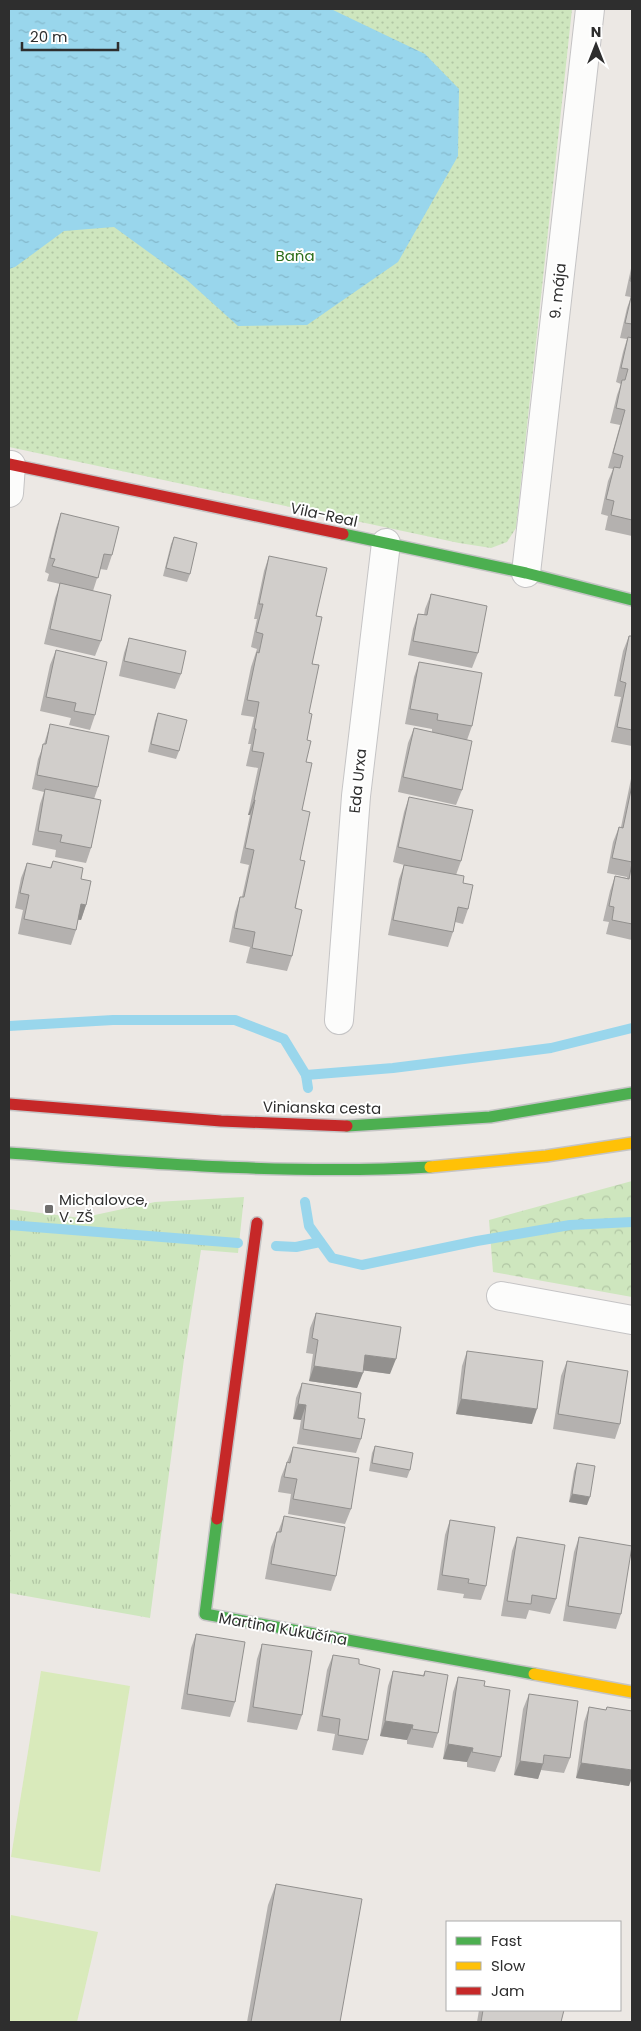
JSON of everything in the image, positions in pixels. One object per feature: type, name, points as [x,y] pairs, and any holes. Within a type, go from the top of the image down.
[{"type":"street","name":"9. mája","points":[[526,573],[590,9]]},
{"type":"street","name":"Vila-Real","points":[[10,465],[526,573],[632,600]]},
{"type":"street","points":[[9,493],[10,465]]},
{"type":"street","name":"Eda Urxa","points":[[339,1020],[356,796],[386,543]]},
{"type":"street","name":"Vinianska cesta","points":[[9,1104],[221,1121],[356,1126],[490,1117],[632,1093]]},
{"type":"street","points":[[9,1153],[217,1168],[351,1170],[484,1165],[632,1143]]},
{"type":"street","name":"Martina Kukučína","points":[[257,1223],[205,1614],[632,1692]]},
{"type":"street","points":[[501,1296],[632,1320]]},
{"type":"green space","name":"Baňa","points":[[9,9],[572,9],[516,528],[507,542],[491,548],[459,543],[9,447]]},
{"type":"green space","points":[[632,1181],[632,1297],[493,1272],[489,1220]]},
{"type":"green space","points":[[244,1197],[238,1253],[201,1250],[184,1359],[150,1618],[9,1593],[9,1209],[81,1218],[155,1202]]},
{"type":"green space","points":[[41,1671],[130,1686],[100,1872],[11,1857]]},
{"type":"green space","points":[[11,1915],[98,1932],[77,2022],[9,2022],[9,1928]]},
{"type":"water","name":"Baňa","points":[[9,9],[331,9],[425,54],[459,89],[458,156],[398,262],[307,325],[238,326],[187,280],[114,227],[64,231],[15,267],[9,269]]},
{"type":"building","points":[[632,293],[632,324],[625,323]]},
{"type":"building","points":[[628,337],[632,338],[632,520],[611,515],[614,501],[606,499],[614,467],[620,468],[623,456],[613,453],[625,410],[616,408],[622,380],[625,380],[628,369],[621,368]]},
{"type":"building","points":[[61,513],[119,527],[112,555],[104,554],[98,578],[52,566],[55,559],[50,558]]},
{"type":"building","points":[[174,537],[197,543],[190,574],[166,568]]},
{"type":"building","points":[[269,556],[327,568],[316,616],[322,617],[312,664],[319,665],[309,713],[312,714],[307,740],[311,741],[306,762],[312,763],[302,810],[310,812],[300,860],[305,861],[295,908],[302,910],[292,956],[252,948],[255,932],[234,928],[240,897],[244,897],[254,850],[245,848],[264,753],[252,751],[259,702],[247,700],[257,652],[259,653],[263,634],[256,632],[263,604],[259,604]]},
{"type":"building","points":[[60,583],[111,595],[101,641],[50,629]]},
{"type":"building","points":[[431,594],[487,606],[478,653],[413,641],[418,614],[427,615]]},
{"type":"building","points":[[629,636],[632,636],[632,730],[617,727],[626,683],[620,681]]},
{"type":"building","points":[[129,638],[186,651],[181,674],[124,661]]},
{"type":"building","points":[[56,650],[107,662],[95,715],[74,711],[76,703],[46,697]]},
{"type":"building","points":[[419,662],[482,673],[472,726],[437,720],[438,714],[410,709]]},
{"type":"building","points":[[158,713],[187,720],[179,751],[151,744]]},
{"type":"building","points":[[50,724],[109,736],[98,787],[37,775],[43,744],[46,744]]},
{"type":"building","points":[[414,728],[472,741],[462,790],[403,777]]},
{"type":"building","points":[[632,785],[632,862],[612,858],[619,827],[623,828]]},
{"type":"building","points":[[45,789],[101,800],[91,848],[60,842],[62,835],[38,831]]},
{"type":"building","points":[[409,797],[473,810],[461,861],[398,847]]},
{"type":"building","points":[[53,861],[83,868],[81,879],[91,881],[86,905],[81,904],[76,930],[24,919],[29,895],[20,893],[27,863],[51,868]]},
{"type":"building","points":[[632,863],[632,924],[612,920],[614,907],[609,906],[615,876],[629,879]]},
{"type":"building","points":[[404,865],[464,876],[463,883],[473,885],[468,909],[458,907],[453,932],[393,920]]},
{"type":"building","points":[[316,1313],[401,1327],[396,1359],[365,1355],[363,1373],[314,1366],[318,1340],[312,1338]]},
{"type":"building","points":[[467,1351],[543,1361],[537,1409],[461,1399]]},
{"type":"building","points":[[567,1361],[628,1371],[620,1424],[558,1414]]},
{"type":"building","points":[[302,1383],[361,1393],[358,1418],[365,1419],[361,1439],[303,1429],[306,1405],[298,1404]]},
{"type":"building","points":[[375,1446],[413,1453],[410,1470],[372,1463]]},
{"type":"building","points":[[293,1447],[359,1458],[351,1509],[293,1499],[297,1479],[284,1477],[287,1462],[290,1463]]},
{"type":"building","points":[[577,1463],[595,1466],[590,1497],[572,1494]]},
{"type":"building","points":[[284,1516],[345,1527],[336,1576],[271,1564],[277,1532],[281,1532]]},
{"type":"building","points":[[450,1520],[495,1527],[486,1586],[468,1583],[469,1579],[442,1575]]},
{"type":"building","points":[[517,1537],[565,1545],[556,1599],[532,1595],[531,1604],[507,1601]]},
{"type":"building","points":[[579,1537],[632,1546],[621,1614],[568,1606]]},
{"type":"building","points":[[196,1634],[245,1642],[235,1702],[187,1694]]},
{"type":"building","points":[[262,1644],[312,1651],[302,1715],[253,1707]]},
{"type":"building","points":[[333,1655],[359,1659],[359,1664],[380,1669],[368,1740],[338,1735],[340,1719],[322,1716]]},
{"type":"building","points":[[393,1671],[424,1676],[425,1671],[448,1675],[438,1733],[412,1729],[413,1725],[385,1721]]},
{"type":"building","points":[[458,1677],[485,1681],[484,1686],[510,1690],[501,1757],[472,1752],[473,1748],[448,1744]]},
{"type":"building","points":[[529,1694],[578,1701],[570,1758],[544,1755],[543,1764],[520,1761]]},
{"type":"building","points":[[589,1707],[606,1710],[607,1707],[632,1711],[632,1770],[581,1763]]},
{"type":"building","points":[[276,1884],[362,1899],[340,2022],[251,2022]]},
{"type":"building","points":[[483,2011],[564,2011],[561,2022],[481,2022]]},
{"type":"waterway","points":[[9,1026],[113,1020],[235,1020],[284,1039],[306,1075],[308,1088]]},
{"type":"waterway","points":[[306,1075],[393,1068],[551,1048],[632,1028]]},
{"type":"waterway","points":[[305,1202],[309,1226],[332,1258],[362,1265],[477,1241],[570,1225],[632,1222]]},
{"type":"waterway","points":[[9,1225],[238,1243]]},
{"type":"waterway","points":[[276,1246],[296,1247],[320,1242]]},
{"type":"traffic: fast","points":[[343,534],[526,573],[632,600]]},
{"type":"traffic: fast","points":[[347,1126],[490,1117],[632,1093]]},
{"type":"traffic: fast","points":[[9,1153],[272,1169],[325,1170],[430,1167]]},
{"type":"traffic: fast","points":[[217,1519],[205,1614],[534,1674]]},
{"type":"traffic: slow","points":[[430,1167],[546,1156],[632,1143]]},
{"type":"traffic: slow","points":[[534,1674],[632,1692]]},
{"type":"traffic: jam","points":[[9,464],[343,534]]},
{"type":"traffic: jam","points":[[9,1104],[221,1121],[347,1126]]},
{"type":"traffic: jam","points":[[217,1519],[257,1223]]},
{"type":"place","name":"Michalovce, V. ZŠ","points":[[49,1209]]}]
